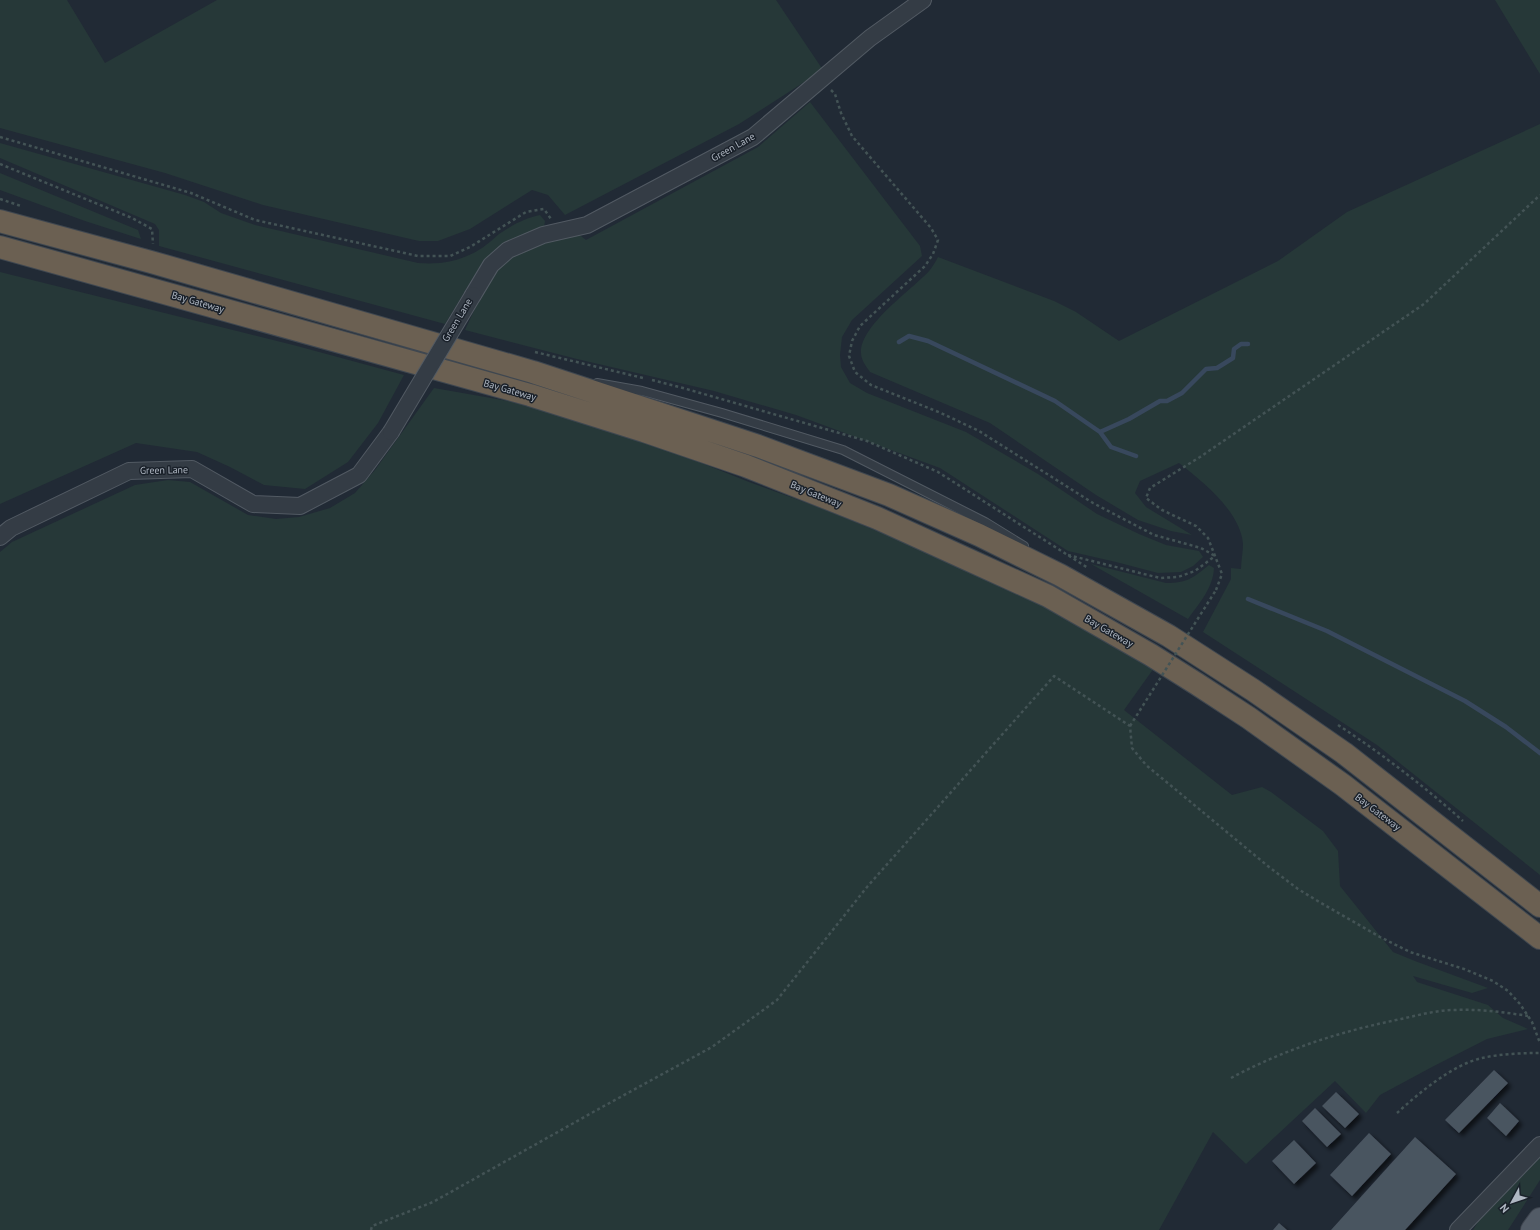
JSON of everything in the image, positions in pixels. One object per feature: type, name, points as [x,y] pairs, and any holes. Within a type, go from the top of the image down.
[{"type":"highway","points":[[0,221],[151,262],[533,372],[758,446],[889,495],[979,535],[1060,575],[1169,636],[1272,702],[1338,749],[1540,906]]},
{"type":"highway","name":"Bay Gateway","points":[[0,247],[522,393],[621,424],[746,466],[877,518],[1048,596],[1151,655],[1197,684],[1279,739],[1343,785],[1540,938]]},
{"type":"main road","points":[[1532,1230],[1540,1219]]},
{"type":"street","name":"Green Lane","points":[[0,537],[10,528],[129,471],[192,469],[253,504],[300,506],[359,475],[392,432],[491,265],[508,250],[542,235],[587,225],[753,137],[870,38],[923,0]]},
{"type":"street","points":[[1458,1230],[1540,1145]]},
{"type":"lane","points":[[533,372],[642,391],[722,413],[843,450],[985,522],[1169,636]]},
{"type":"path","points":[[822,79],[835,94],[841,113],[852,136],[930,228],[938,240],[933,254],[925,266],[860,326],[852,341],[849,356],[855,372],[871,386],[941,413],[979,431],[1093,502],[1154,535],[1201,548],[1215,556]]},
{"type":"path","points":[[0,136],[191,193],[255,220],[418,256],[450,256],[470,247],[526,212],[544,209],[560,231]]},
{"type":"path","points":[[0,164],[132,218],[152,229],[153,249]]},
{"type":"path","points":[[1540,195],[1424,304],[1185,467],[1150,488],[1146,498],[1162,510],[1196,526],[1208,538],[1222,574],[1216,590],[1130,726],[1132,748],[1146,765],[1257,858],[1298,889],[1353,922],[1398,946],[1410,952],[1464,969],[1493,981],[1508,991],[1520,1004],[1529,1017],[1540,1043]]},
{"type":"path","points":[[1064,554],[1160,578],[1178,577],[1195,571],[1215,556]]},
{"type":"path","points":[[371,1230],[372,1226],[433,1202],[712,1047],[776,1000],[867,888],[1054,676],[1130,726]]},
{"type":"path","points":[[1231,1078],[1253,1066],[1296,1048],[1375,1024],[1429,1013],[1471,1009],[1490,1010],[1529,1017]]},
{"type":"path","points":[[1397,1113],[1424,1088],[1464,1064],[1481,1058],[1501,1055],[1540,1053]]},
{"type":"shaded area","points":[[0,0],[67,0],[105,63],[217,0],[776,0],[823,70],[739,124],[565,215],[548,195],[532,190],[470,229],[438,241],[419,241],[263,205],[165,173],[0,128]]},
{"type":"shaded area","points":[[1495,0],[1540,0],[1540,74]]},
{"type":"shaded area","points":[[810,102],[920,246],[922,256],[852,320],[842,337],[840,355],[841,367],[850,383],[867,393],[966,432],[1038,474],[1097,514],[1166,545],[1199,551],[1203,557],[1193,566],[1181,572],[1158,573],[1068,551],[940,468],[796,415],[714,391],[577,359],[465,330],[496,270],[510,256],[525,248],[577,233],[586,240],[758,147]]},
{"type":"shaded area","points":[[1540,124],[1540,875],[1377,745],[1203,632],[1231,579],[1231,568],[1241,569],[1243,544],[1241,532],[1228,509],[1209,488],[1179,463],[1140,481],[1135,493],[1146,507],[1192,535],[1171,531],[1138,520],[1096,495],[990,423],[870,372],[863,361],[861,353],[863,342],[869,331],[888,308],[930,270],[938,257],[1054,301],[1076,312],[1119,341],[1278,261],[1347,212]]},
{"type":"shaded area","points":[[0,143],[185,195],[204,202],[221,213],[255,225],[418,263],[443,263],[459,259],[482,248],[499,234],[524,220],[540,215],[545,221],[544,227],[495,251],[482,263],[445,324],[159,246],[159,230],[155,224],[0,158]]},
{"type":"shaded area","points":[[0,173],[138,230],[141,239],[85,221],[0,190]]},
{"type":"shaded area","points":[[0,272],[297,346],[404,375],[378,423],[348,462],[305,489],[264,485],[197,452],[136,443],[0,504]]},
{"type":"shaded area","points":[[434,388],[508,401],[584,421],[669,450],[887,535],[1072,619],[1154,668],[1124,710],[1232,795],[1262,787],[1271,792],[1323,831],[1338,851],[1340,886],[1393,952],[1488,988],[1472,993],[1413,976],[1417,982],[1488,1005],[1503,1018],[1528,1029],[1487,1039],[1432,1067],[1380,1095],[1366,1113],[1335,1081],[1246,1164],[1213,1132],[1159,1230],[0,1230],[0,552],[12,542],[135,485],[168,480],[190,482],[248,515],[276,519],[299,517],[330,508],[355,493],[375,470]]},
{"type":"shaded area","points":[[1091,564],[1166,583],[1185,581],[1209,565],[1214,568],[1208,588],[1188,619]]},
{"type":"shaded area","points":[[1540,1150],[1540,1180],[1508,1230],[1473,1230],[1478,1222],[1474,1218]]},
{"type":"building","points":[[1494,1070],[1508,1083],[1459,1133],[1445,1120]]},
{"type":"building","points":[[1336,1092],[1359,1114],[1345,1128],[1322,1106]]},
{"type":"building","points":[[1500,1103],[1519,1121],[1506,1136],[1487,1118]]},
{"type":"building","points":[[1315,1108],[1341,1134],[1327,1147],[1302,1121]]},
{"type":"building","points":[[1369,1133],[1391,1154],[1352,1196],[1330,1175]]},
{"type":"building","points":[[1415,1137],[1456,1174],[1405,1230],[1331,1230]]},
{"type":"building","points":[[1294,1140],[1316,1163],[1294,1184],[1272,1161]]},
{"type":"building","points":[[1279,1223],[1287,1230],[1273,1230]]},
{"type":"waterway","points":[[899,342],[909,336],[928,341],[1055,401],[1100,432],[1129,419],[1160,401],[1167,401],[1182,393],[1206,369],[1217,368],[1233,358],[1234,349],[1241,344],[1248,344]]},
{"type":"waterway","points":[[1100,432],[1111,447],[1136,456]]},
{"type":"waterway","points":[[1248,599],[1327,631],[1465,701],[1506,727],[1540,753]]}]
